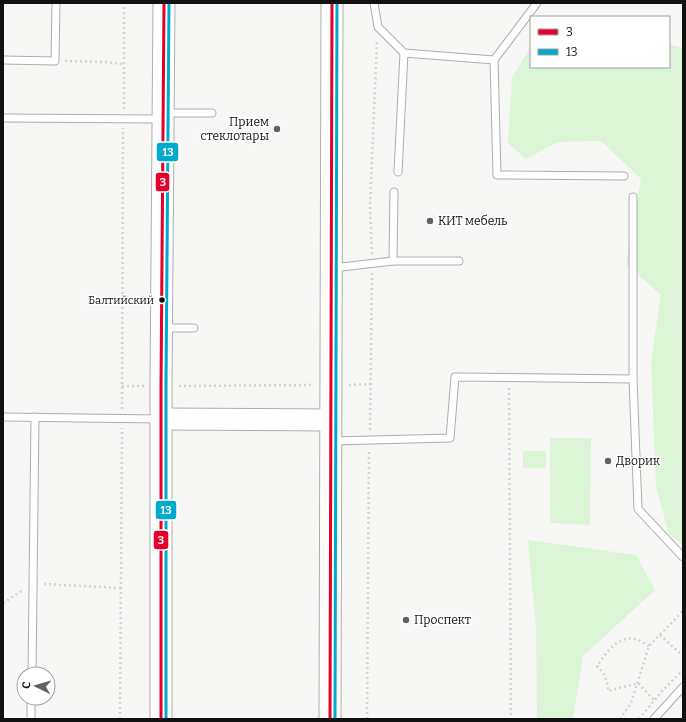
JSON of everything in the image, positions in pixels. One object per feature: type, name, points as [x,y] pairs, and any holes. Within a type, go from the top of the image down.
[{"type":"main road","points":[[161,719],[161,386],[164,3]]},
{"type":"main road","points":[[330,719],[332,3]]},
{"type":"main road","points":[[161,419],[330,420]]},
{"type":"lane","points":[[3,60],[55,61],[56,3]]},
{"type":"lane","points":[[374,3],[378,27],[404,53],[494,60]]},
{"type":"lane","points":[[537,3],[494,60],[497,176],[624,176]]},
{"type":"lane","points":[[398,172],[404,53]]},
{"type":"lane","points":[[3,118],[124,119],[212,113]]},
{"type":"lane","points":[[393,261],[394,192]]},
{"type":"lane","points":[[633,197],[633,379],[638,509],[683,557]]},
{"type":"lane","points":[[331,269],[393,261],[459,261]]},
{"type":"lane","points":[[162,328],[194,328]]},
{"type":"lane","points":[[330,441],[450,438],[455,378],[633,379]]},
{"type":"lane","points":[[3,417],[161,419]]},
{"type":"lane","points":[[32,666],[35,417]]},
{"type":"lane","points":[[654,719],[683,687]]},
{"type":"lane","points":[[31,706],[31,719]]},
{"type":"path","points":[[120,719],[124,3]]},
{"type":"path","points":[[366,719],[373,263],[370,206],[378,27]]},
{"type":"path","points":[[73,62],[104,62],[124,64]]},
{"type":"path","points":[[509,378],[511,719]]},
{"type":"path","points":[[122,386],[370,384]]},
{"type":"path","points":[[3,603],[33,584],[121,588]]},
{"type":"path","points":[[620,719],[625,714],[631,703],[649,646],[683,611]]},
{"type":"path","points":[[660,635],[683,656]]},
{"type":"path","points":[[638,683],[608,691],[608,684],[604,673],[597,666],[606,654],[620,641],[634,638],[649,646]]},
{"type":"path","points":[[639,719],[654,700],[683,670]]},
{"type":"path","points":[[638,683],[654,700]]},
{"type":"green space","points":[[670,44],[683,48],[683,545],[669,534],[656,487],[651,361],[661,295],[626,264],[641,179],[601,141],[558,142],[526,159],[508,143],[512,78],[530,48],[530,68],[670,68]]},
{"type":"green space","points":[[550,438],[591,438],[590,525],[550,523]]},
{"type":"green space","points":[[523,451],[546,451],[546,468],[523,468]]},
{"type":"green space","points":[[528,540],[636,555],[655,590],[583,656],[573,719],[537,719],[536,629]]},
{"type":"transit line","name":"3","points":[[161,719],[161,386],[164,3]]},
{"type":"transit line","name":"13","points":[[166,719],[166,386],[169,3]]},
{"type":"transit line","name":"3","points":[[330,719],[332,3]]},
{"type":"transit line","name":"13","points":[[335,719],[337,3]]},
{"type":"place","name":"Прием стеклотары","points":[[277,129]]},
{"type":"place","name":"КИТ мебель","points":[[430,221]]},
{"type":"place","name":"Балтийский","points":[[162,300]]},
{"type":"place","name":"Дворик","points":[[608,461]]},
{"type":"place","name":"Проспект","points":[[406,620]]}]
